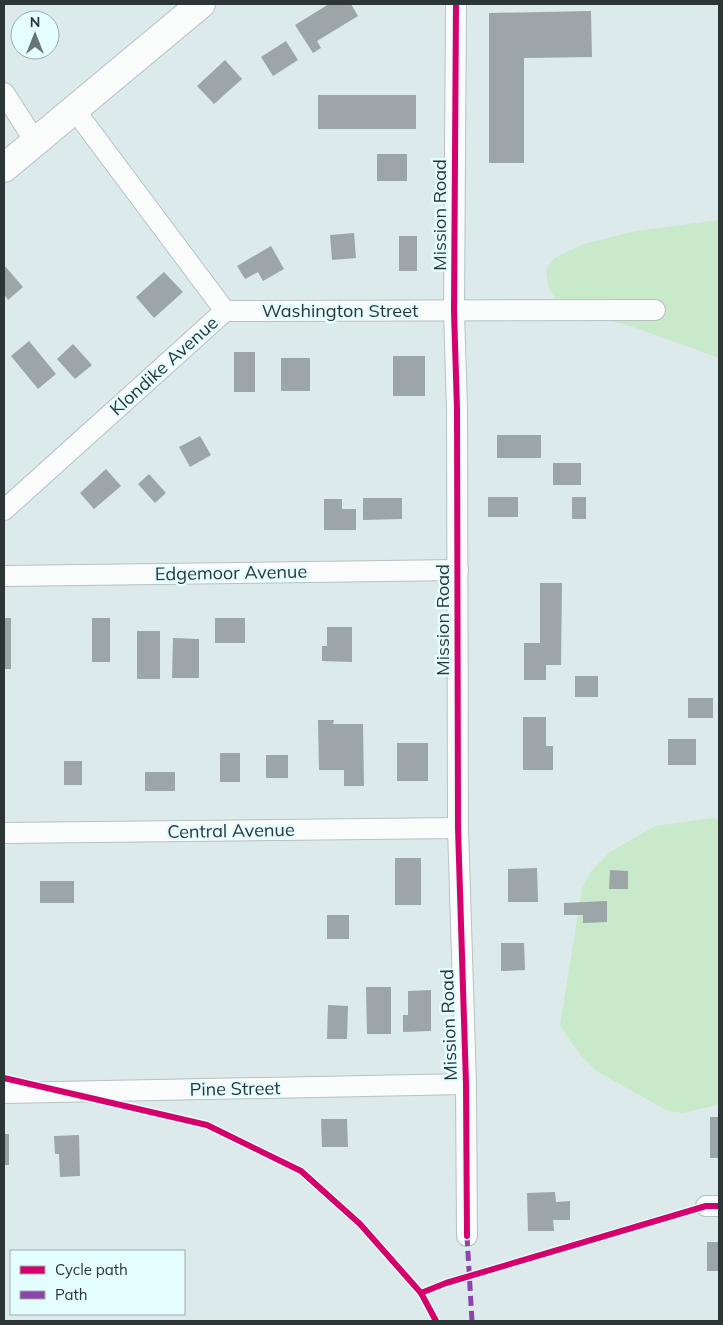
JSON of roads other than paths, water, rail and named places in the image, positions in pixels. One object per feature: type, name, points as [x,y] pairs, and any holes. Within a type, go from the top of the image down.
[{"type":"main road","points":[[4,168],[201,4]]},
{"type":"street","name":"Mission Road","points":[[456,4],[454,311],[457,409],[458,828],[466,1084],[467,1236]]},
{"type":"street","points":[[4,92],[35,141]]},
{"type":"street","name":"Klondike Avenue","points":[[4,510],[225,311],[74,109]]},
{"type":"street","name":"Washington Street","points":[[225,311],[655,310]]},
{"type":"street","name":"Edgemoor Avenue","points":[[4,576],[458,570]]},
{"type":"street","name":"Central Avenue","points":[[4,833],[458,828]]},
{"type":"street","name":"Pine Street","points":[[4,1093],[466,1084]]}]
